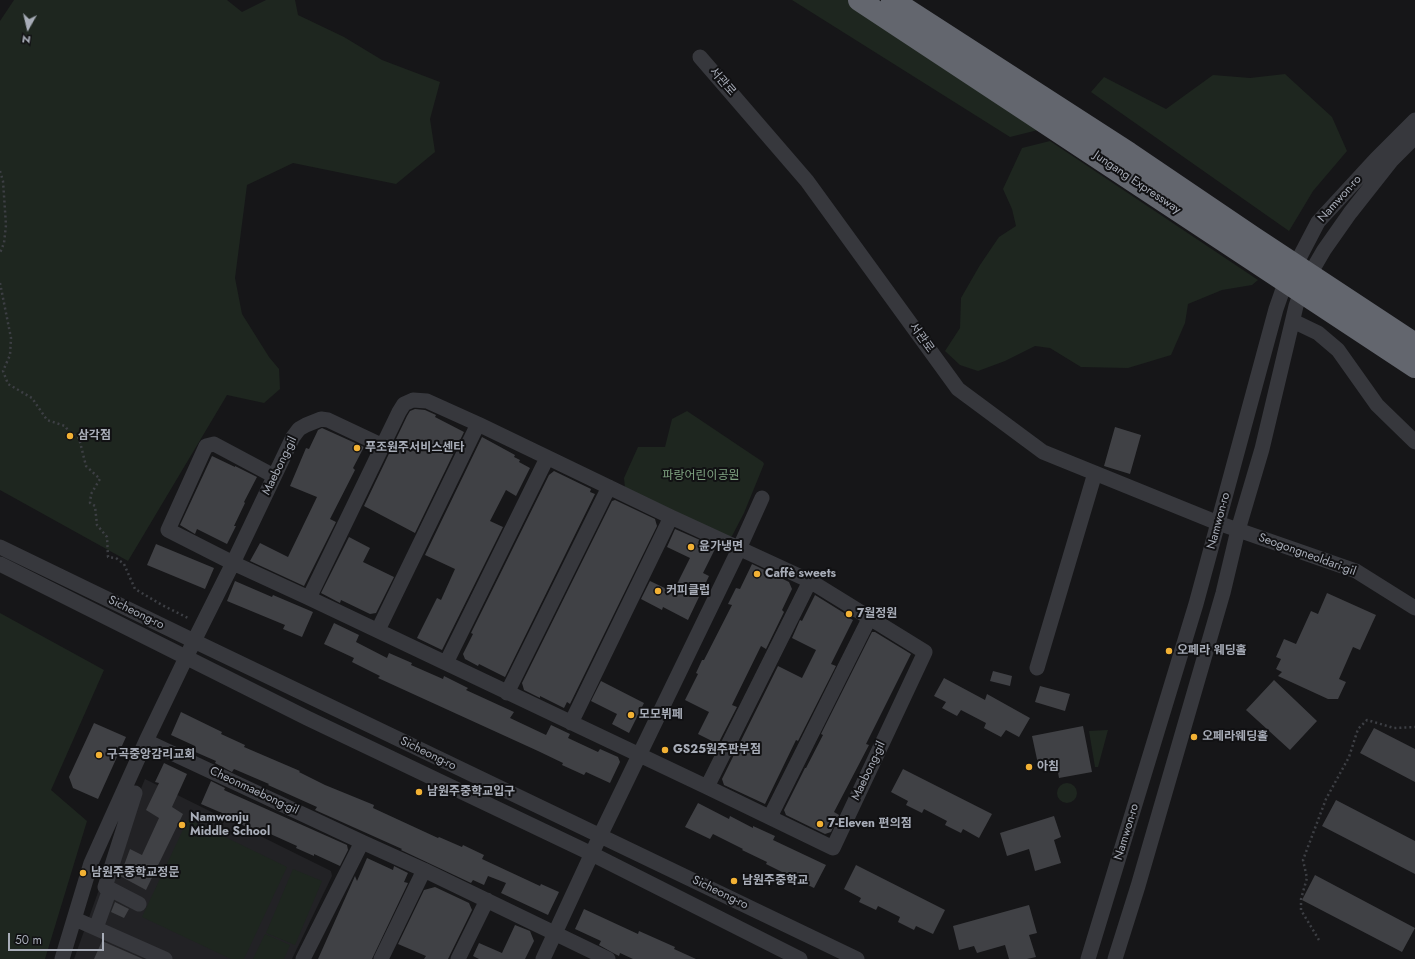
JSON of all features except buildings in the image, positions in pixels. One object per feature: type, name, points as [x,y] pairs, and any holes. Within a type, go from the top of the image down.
[{"type":"highway","name":"Jungang Expressway","points":[[859,0],[1249,246],[1415,344]]},
{"type":"highway","name":"Jungang Expressway","points":[[892,0],[1129,153],[1249,246],[1415,367]]},
{"type":"street","name":"서관로","points":[[700,57],[807,181],[958,389],[1043,452],[1218,523]]},
{"type":"street","name":"Namwon-ro","points":[[1088,959],[1196,604],[1276,309],[1283,289],[1318,222],[1376,159],[1415,120]]},
{"type":"street","name":"Namwon-ro","points":[[1115,959],[1138,886],[1220,600],[1238,530],[1262,449],[1303,286],[1324,250],[1350,213],[1391,161],[1415,137]]},
{"type":"street","points":[[1293,321],[1318,332],[1338,350],[1377,405],[1415,442]]},
{"type":"street","points":[[309,598],[401,408],[404,404],[413,400],[428,401],[671,517],[810,581],[870,617],[770,817]]},
{"type":"street","name":"Maebong-gil","points":[[233,563],[296,433],[306,425],[322,419],[328,420],[382,445]]},
{"type":"street","points":[[378,630],[478,424]]},
{"type":"street","name":"Maebong-gil","points":[[274,476],[214,444],[206,446],[168,530],[233,563],[378,630],[832,848],[925,652],[870,617]]},
{"type":"street","points":[[446,663],[547,458]]},
{"type":"street","points":[[1037,668],[1095,472]]},
{"type":"street","points":[[507,693],[609,487]]},
{"type":"street","points":[[543,959],[600,836],[739,549],[762,498]]},
{"type":"street","points":[[571,723],[671,517]]},
{"type":"street","name":"Seogongneoldari-gil","points":[[1218,523],[1356,571],[1415,608]]},
{"type":"street","name":"Sicheong-ro","points":[[0,547],[857,959]]},
{"type":"street","points":[[62,959],[91,863],[146,741],[233,563]]},
{"type":"street","name":"Sicheong-ro","points":[[0,564],[307,718],[592,854],[800,959]]},
{"type":"street","points":[[707,787],[810,581]]},
{"type":"street","name":"Cheonmaebong-gil","points":[[146,741],[424,870],[608,959]]},
{"type":"street","points":[[135,792],[105,887],[138,904]]},
{"type":"street","points":[[303,959],[362,842]]},
{"type":"street","points":[[381,959],[424,870]]},
{"type":"street","points":[[96,928],[110,889]]},
{"type":"street","points":[[458,959],[487,900]]},
{"type":"street","points":[[74,919],[165,959]]},
{"type":"path","points":[[0,171],[3,181],[6,225],[4,243],[0,252]]},
{"type":"path","points":[[0,283],[11,338],[10,355],[3,371],[8,384],[32,398],[47,420],[65,426],[69,432],[79,438],[86,466],[100,479],[91,494],[90,503],[95,506],[97,525],[107,537],[108,557],[116,558],[124,564],[135,589],[202,626]]},
{"type":"path","points":[[1319,940],[1301,910],[1301,900],[1307,878],[1303,860],[1326,799],[1349,757],[1358,729],[1367,720],[1394,728],[1415,727]]},
{"type":"shaded area","name":"Namwonju Middle School","points":[[145,779],[331,871],[332,876],[292,959],[74,959],[101,884]]},
{"type":"green space","points":[[14,0],[227,0],[242,12],[266,0],[295,0],[298,15],[344,37],[382,60],[440,82],[430,119],[435,152],[396,184],[293,163],[247,185],[235,278],[242,314],[269,357],[279,369],[280,389],[264,403],[227,395],[128,561],[0,490],[0,21]]},
{"type":"green space","points":[[792,0],[873,0],[1058,125],[1010,137]]},
{"type":"green space","points":[[1285,74],[1332,117],[1347,151],[1313,191],[1289,231],[1091,92],[1104,77],[1166,109],[1213,75],[1250,78]]},
{"type":"green space","points":[[1050,141],[1258,280],[1252,285],[1222,290],[1188,304],[1185,323],[1171,355],[1128,368],[1081,367],[1050,348],[1035,346],[1005,361],[978,371],[960,365],[945,351],[960,328],[961,298],[980,265],[999,237],[1016,226],[1012,209],[1003,189],[1022,148]]},
{"type":"green space","name":"파랑어린이공원","points":[[687,411],[764,464],[744,513],[732,536],[729,537],[625,488],[624,478],[638,447],[665,447],[672,419]]},
{"type":"green space","points":[[0,613],[104,670],[51,790],[87,821],[45,959],[0,959]]},
{"type":"green space","points":[[1108,730],[1098,767],[1095,767],[1089,731]]},
{"type":"green space","points":[[1067,783],[1074,786],[1077,793],[1074,800],[1067,803],[1060,800],[1057,793],[1060,786]]},
{"type":"green space","points":[[188,819],[287,867],[244,959],[231,959],[142,917]]},
{"type":"green space","points":[[293,869],[322,881],[295,945],[266,933]]},
{"type":"green space","points":[[265,934],[290,945],[284,959],[253,959]]},
{"type":"place","name":"삼각점","points":[[70,436]]},
{"type":"place","name":"푸조원주서비스센타","points":[[357,448]]},
{"type":"place","name":"윤가냉면","points":[[691,547]]},
{"type":"place","name":"Caffè sweets","points":[[757,574]]},
{"type":"place","name":"커피클럽","points":[[658,591]]},
{"type":"place","name":"7월정원","points":[[849,614]]},
{"type":"place","name":"오페라 웨딩홀","points":[[1169,651]]},
{"type":"place","name":"모모뷔페","points":[[631,715]]},
{"type":"place","name":"오페라웨딩홀","points":[[1194,737]]},
{"type":"place","name":"GS25원주판부점","points":[[665,750]]},
{"type":"place","name":"구곡중앙감리교회","points":[[99,755]]},
{"type":"place","name":"아침","points":[[1029,767]]},
{"type":"place","name":"남원주중학교입구","points":[[419,792]]},
{"type":"place","name":"7-Eleven 편의점","points":[[820,824]]},
{"type":"place","name":"Namwonju Middle School","points":[[182,825]]},
{"type":"place","name":"남원주중학교정문","points":[[83,873]]},
{"type":"place","name":"남원주중학교","points":[[734,881]]}]
